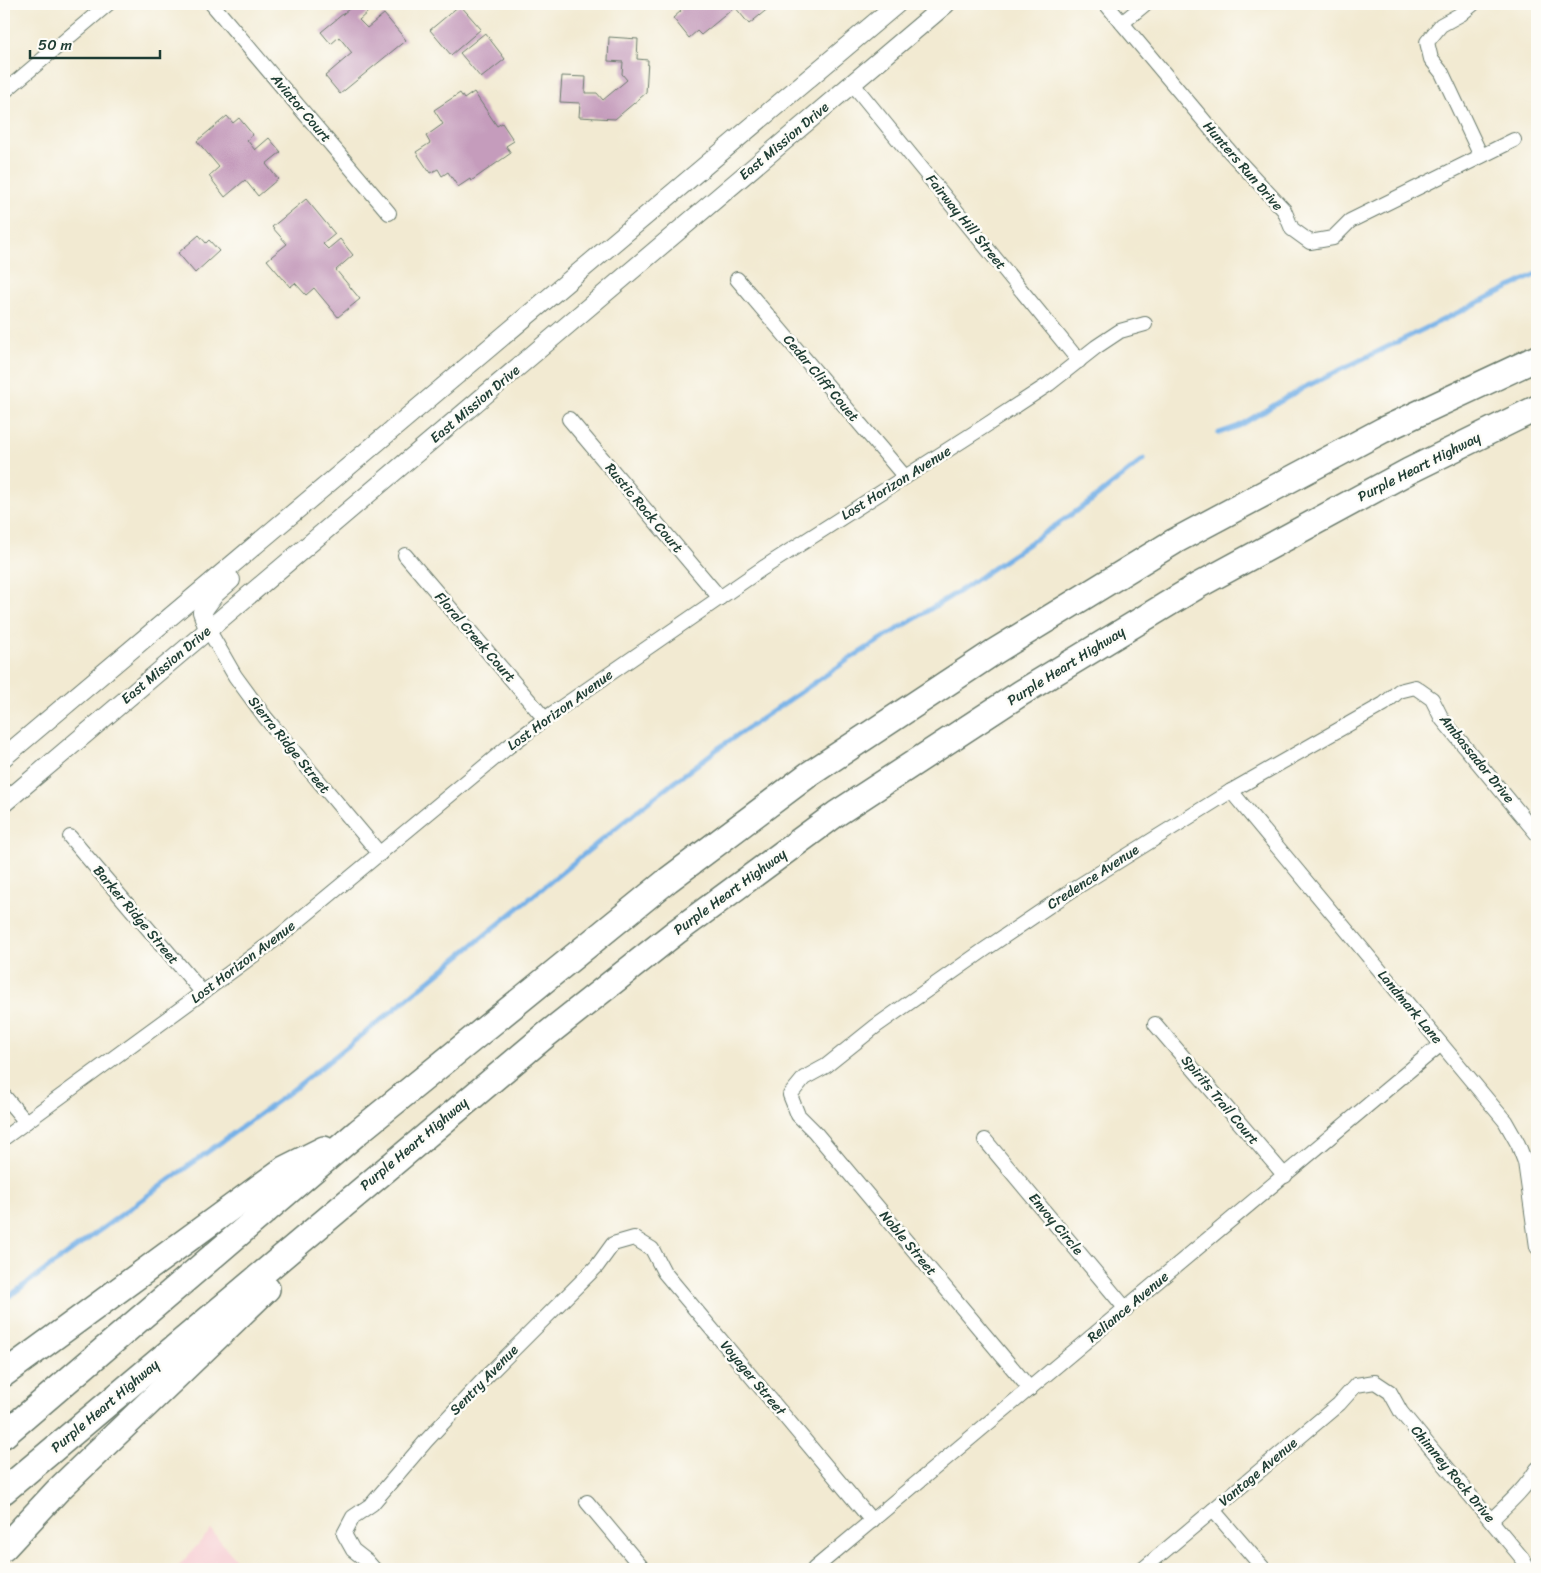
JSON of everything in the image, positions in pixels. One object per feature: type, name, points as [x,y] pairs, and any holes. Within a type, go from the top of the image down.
[{"type":"highway","points":[[4,1435],[358,1132],[668,880],[808,775],[994,652],[1175,541],[1383,430],[1537,358]]},
{"type":"highway","name":"Purple Heart Highway","points":[[4,1491],[546,1035],[676,932],[836,814],[1021,693],[1199,585],[1409,471],[1537,408]]},
{"type":"highway","points":[[4,1548],[71,1476],[451,1113]]},
{"type":"highway","points":[[4,1374],[284,1169],[358,1132]]},
{"type":"street","points":[[4,92],[108,4]]},
{"type":"street","name":"Aviator Court","points":[[212,4],[389,213]]},
{"type":"street","points":[[4,757],[897,4]]},
{"type":"street","name":"East Mission Drive","points":[[4,803],[946,4]]},
{"type":"street","name":"Hunters Run Drive","points":[[1106,4],[1231,154],[1284,210],[1292,229],[1310,242],[1333,238],[1350,221],[1514,140]]},
{"type":"street","points":[[1122,24],[1145,4]]},
{"type":"street","points":[[1473,4],[1461,14],[1441,25],[1427,42],[1431,59],[1442,73],[1482,156]]},
{"type":"street","name":"Fairway Hill Street","points":[[852,83],[1079,361]]},
{"type":"street","name":"Cedar Cliff Couet","points":[[737,279],[905,478]]},
{"type":"street","name":"Lost Horizon Avenue","points":[[4,1138],[280,936],[508,747],[545,719],[763,568],[1049,384],[1096,347],[1120,332],[1145,324]]},
{"type":"street","name":"Rustic Rock Court","points":[[569,418],[720,598]]},
{"type":"street","points":[[208,629],[202,612],[215,594],[329,496],[356,459]]},
{"type":"street","name":"Floral Creek Court","points":[[405,555],[545,719]]},
{"type":"street","name":"Sierra Ridge Street","points":[[208,629],[235,676],[265,717],[380,854]]},
{"type":"street","name":"Credence Avenue","points":[[790,1095],[804,1078],[826,1066],[876,1026],[1077,887],[1231,791],[1384,704],[1399,691],[1415,687]]},
{"type":"street","name":"Ambassador Drive","points":[[1415,687],[1432,699],[1442,719],[1537,834]]},
{"type":"street","name":"Landmark Lane","points":[[1231,791],[1505,1121],[1518,1144],[1525,1162],[1537,1247]]},
{"type":"street","name":"Barker Ridge Street","points":[[70,837],[202,992]]},
{"type":"street","name":"Spirits Trail Court","points":[[1156,1024],[1285,1176]]},
{"type":"street","name":"Reliance Avenue","points":[[814,1569],[1441,1044]]},
{"type":"street","name":"Noble Street","points":[[790,1095],[798,1115],[814,1131],[1030,1388]]},
{"type":"street","points":[[4,1096],[26,1122]]},
{"type":"street","name":"Envoy Circle","points":[[986,1140],[1126,1309]]},
{"type":"street","name":"Voyager Street","points":[[634,1238],[652,1250],[664,1272],[872,1521]]},
{"type":"street","name":"Sentry Avenue","points":[[374,1569],[353,1550],[344,1534],[353,1518],[372,1504],[426,1441],[486,1376],[597,1266],[613,1244],[634,1238]]},
{"type":"street","name":"Vantage Avenue","points":[[1143,1569],[1339,1404],[1356,1385],[1375,1382]]},
{"type":"street","name":"Chimney Rock Drive","points":[[1375,1382],[1390,1392],[1401,1412],[1522,1558],[1528,1569]]},
{"type":"street","points":[[1491,1520],[1531,1479],[1537,1469]]},
{"type":"street","points":[[587,1502],[643,1569]]},
{"type":"street","points":[[1213,1510],[1264,1569]]},
{"type":"shaded area","points":[[211,1530],[244,1569],[176,1569]]},
{"type":"building","points":[[355,4],[361,4],[368,12],[359,20],[367,28],[384,14],[406,40],[340,94],[325,76],[352,53],[339,37],[331,44],[321,32]]},
{"type":"building","points":[[675,4],[767,4],[770,7],[749,24],[735,7],[701,35],[697,31],[689,38],[673,18],[681,11]]},
{"type":"building","points":[[460,5],[481,29],[451,55],[430,30]]},
{"type":"building","points":[[485,33],[505,59],[481,78],[460,53]]},
{"type":"building","points":[[609,37],[638,39],[637,59],[648,60],[646,93],[615,119],[579,117],[580,103],[560,102],[562,76],[586,77],[585,93],[597,93],[603,100],[627,80],[622,74],[623,62],[608,61]]},
{"type":"building","points":[[474,92],[497,126],[502,123],[514,141],[506,146],[511,153],[471,181],[470,179],[458,187],[448,172],[442,176],[438,169],[430,173],[416,152],[430,143],[426,136],[443,124],[434,110],[460,93],[464,99]]},
{"type":"building","points":[[227,116],[233,123],[239,118],[253,135],[247,140],[255,150],[269,138],[281,152],[266,164],[278,179],[258,196],[245,180],[225,197],[209,176],[219,167],[197,141]]},
{"type":"building","points":[[306,199],[335,234],[323,244],[328,249],[340,239],[353,255],[336,270],[360,299],[338,317],[314,288],[306,295],[295,283],[290,287],[267,260],[287,244],[272,227]]},
{"type":"building","points":[[199,235],[206,243],[209,240],[219,251],[195,273],[178,253]]},
{"type":"waterway","points":[[1219,433],[1239,426],[1303,388],[1537,274]]},
{"type":"waterway","points":[[4,1300],[290,1092],[643,806],[720,747],[851,658],[961,590],[1091,501],[1144,459]]}]
